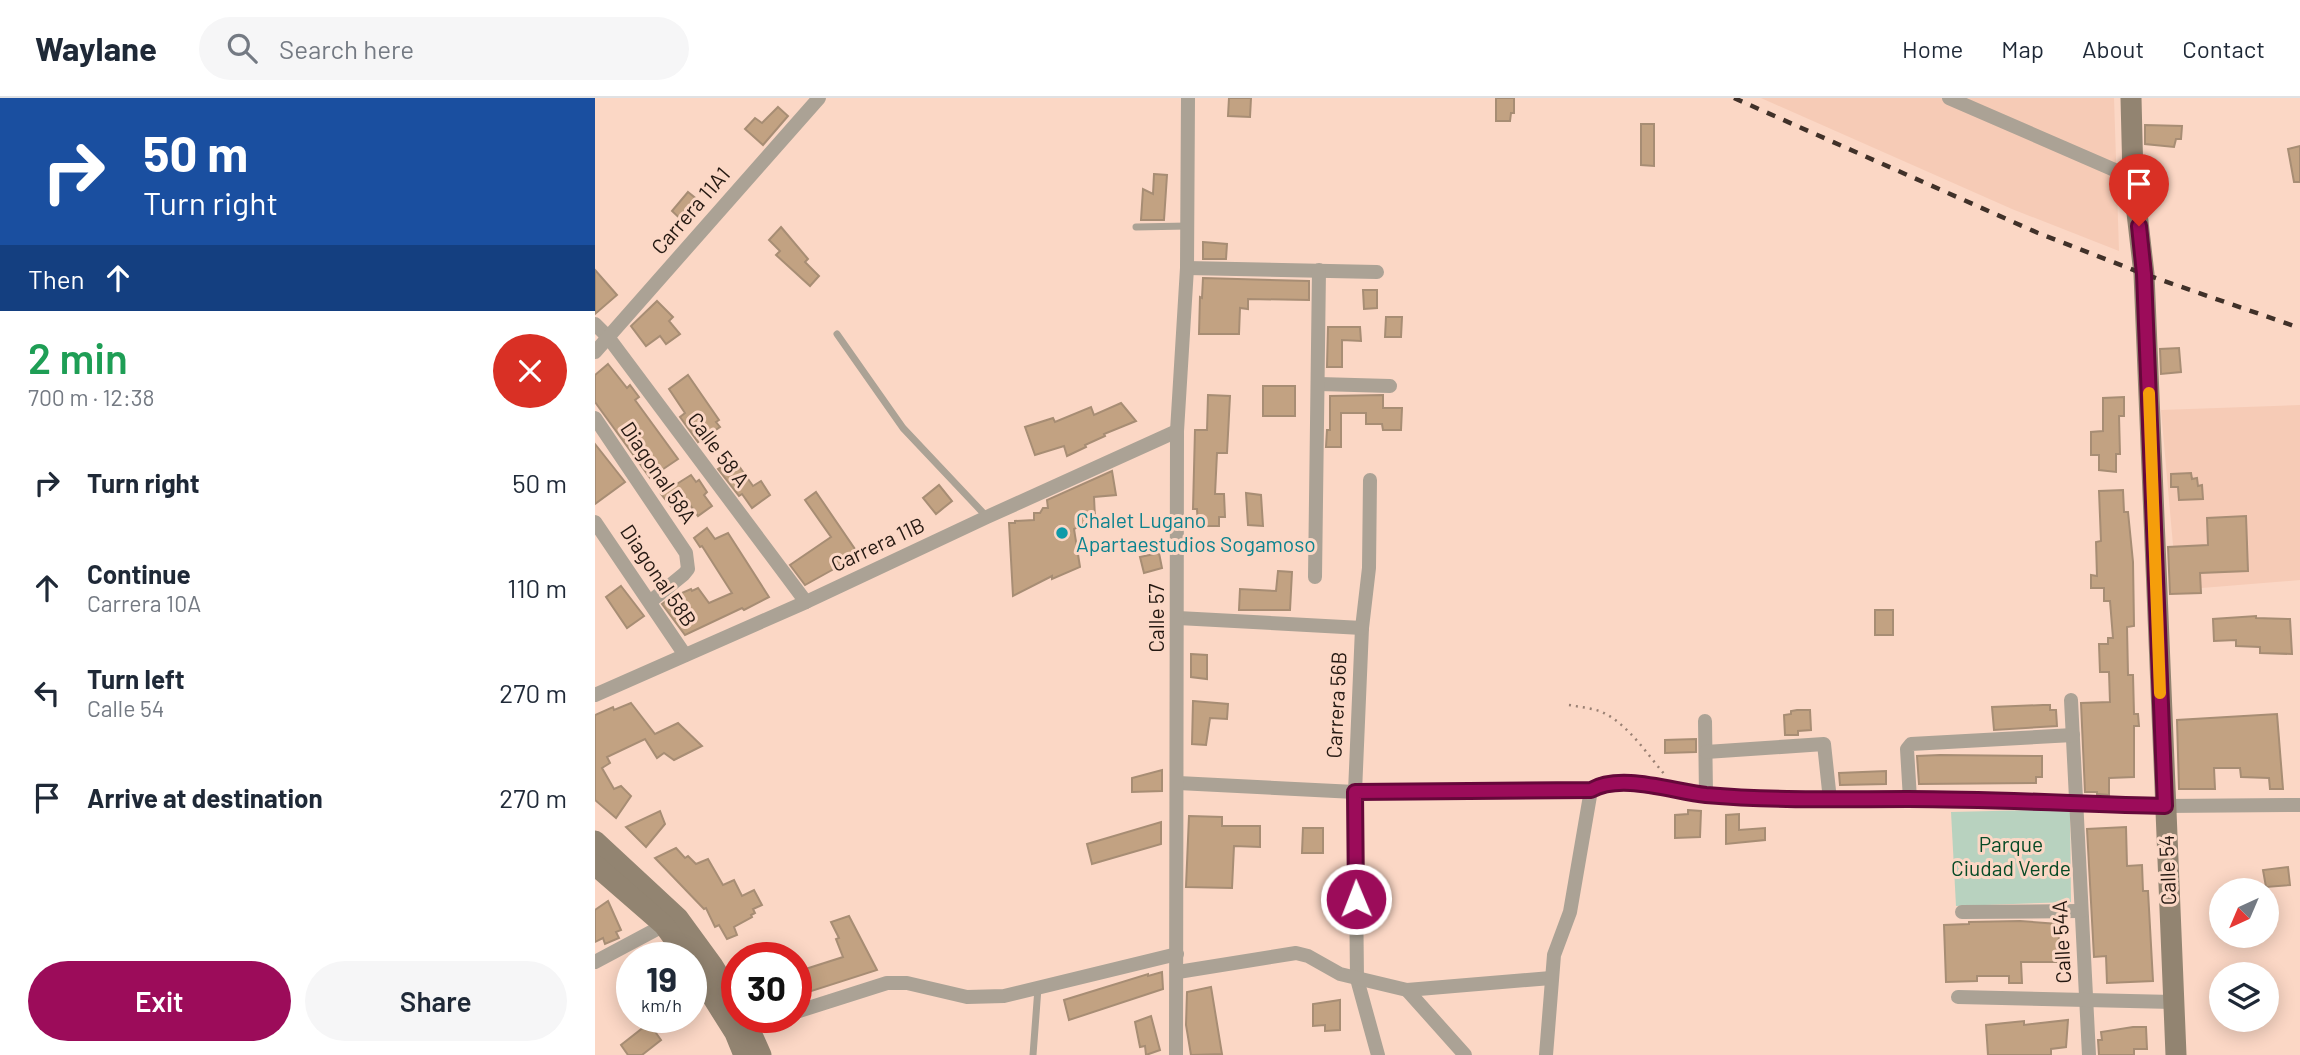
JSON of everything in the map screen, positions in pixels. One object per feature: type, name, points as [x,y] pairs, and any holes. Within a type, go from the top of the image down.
[{"type":"street","name":"Carrera 11A1","points":[[595,352],[819,98]]},
{"type":"street","name":"Calle 57","points":[[1176,1055],[1177,432],[1187,268],[1188,98]]},
{"type":"street","points":[[1949,98],[2133,178]]},
{"type":"street","name":"Calle 54","points":[[2131,98],[2133,178],[2144,274],[2176,1055]]},
{"type":"street","points":[[1187,268],[1377,272]]},
{"type":"street","points":[[1315,577],[1319,270]]},
{"type":"street","name":"Calle 58 A","points":[[595,324],[608,337],[806,603]]},
{"type":"street","points":[[1319,384],[1390,386]]},
{"type":"street","name":"Diagonal 58A","points":[[595,418],[686,553],[688,569],[650,601]]},
{"type":"street","name":"Carrera 11B","points":[[595,695],[806,603],[987,517],[1177,432]]},
{"type":"street","name":"Carrera 56B","points":[[1370,480],[1369,568],[1362,628],[1355,792],[1357,979],[1378,1055]]},
{"type":"street","name":"Diagonal 58B","points":[[595,522],[685,655]]},
{"type":"street","points":[[1178,618],[1362,628]]},
{"type":"street","name":"Calle 54A","points":[[2071,700],[2089,1055]]},
{"type":"street","points":[[1705,721],[1706,795]]},
{"type":"street","points":[[1910,799],[1907,749],[1911,744],[2073,735]]},
{"type":"street","points":[[1706,752],[1824,744],[1830,800]]},
{"type":"street","points":[[1178,783],[1355,792],[1591,790],[1601,784],[1619,782],[1706,795],[1830,800],[1910,799],[2165,806],[2300,805]]},
{"type":"street","points":[[1546,1055],[1554,955],[1570,912],[1591,790]]},
{"type":"street","points":[[595,841],[713,965],[721,978]]},
{"type":"street","points":[[595,865],[671,922],[680,942]]},
{"type":"street","points":[[1962,912],[2081,911]]},
{"type":"street","points":[[595,961],[671,922]]},
{"type":"street","points":[[1178,972],[1296,953],[1308,956],[1340,974],[1408,990],[1551,978]]},
{"type":"street","points":[[812,1007],[896,982],[967,997],[1004,996],[1177,954]]},
{"type":"street","points":[[707,988],[735,1033],[744,1055]]},
{"type":"street","points":[[1408,990],[1465,1055]]},
{"type":"street","points":[[1958,997],[2173,1002]]},
{"type":"street","points":[[752,1033],[761,1055]]},
{"type":"lane","points":[[1136,227],[1187,226]]},
{"type":"lane","points":[[837,334],[903,428],[987,517]]},
{"type":"lane","points":[[1033,1055],[1038,988]]},
{"type":"path","points":[[1569,705],[1601,712],[1612,718],[1672,779]]},
{"type":"shaded area","points":[[1761,98],[2114,98],[2119,251],[2012,209]]},
{"type":"shaded area","points":[[2300,405],[2300,580],[2177,590],[2161,410]]},
{"type":"green space","name":"Parque Ciudad Verde","points":[[2070,809],[2071,902],[1956,906],[1951,812]]},
{"type":"building","points":[[1229,98],[1251,98],[1250,117],[1228,116]]},
{"type":"building","points":[[1496,98],[1514,98],[1514,113],[1511,113],[1510,121],[1496,121]]},
{"type":"building","points":[[778,107],[788,116],[763,145],[745,129],[755,118],[762,123]]},
{"type":"building","points":[[1641,124],[1654,124],[1654,166],[1641,165]]},
{"type":"building","points":[[2145,125],[2182,126],[2181,139],[2176,139],[2174,147],[2145,144]]},
{"type":"building","points":[[2300,146],[2300,182],[2294,182],[2288,149]]},
{"type":"building","points":[[1154,174],[1167,175],[1164,220],[1141,220],[1143,189],[1153,194]]},
{"type":"building","points":[[688,192],[704,205],[687,225],[672,211]]},
{"type":"building","points":[[781,227],[808,259],[805,262],[819,276],[810,286],[776,255],[780,251],[769,240]]},
{"type":"building","points":[[1203,242],[1227,244],[1226,259],[1203,259]]},
{"type":"building","points":[[595,270],[617,295],[595,314]]},
{"type":"building","points":[[1203,278],[1309,281],[1309,300],[1248,299],[1248,309],[1240,308],[1239,334],[1199,334]]},
{"type":"building","points":[[1363,290],[1377,290],[1377,308],[1364,309]]},
{"type":"building","points":[[657,301],[673,317],[669,321],[680,334],[666,344],[660,336],[646,346],[631,326]]},
{"type":"building","points":[[1386,317],[1402,317],[1401,337],[1385,337]]},
{"type":"building","points":[[1328,327],[1360,327],[1361,341],[1342,340],[1342,367],[1327,367]]},
{"type":"building","points":[[2179,348],[2181,372],[2161,374],[2160,349]]},
{"type":"building","points":[[608,364],[627,388],[630,385],[639,397],[635,400],[678,459],[650,478],[595,402],[595,375]]},
{"type":"building","points":[[688,375],[719,420],[716,422],[720,427],[698,442],[680,417],[685,413],[669,389]]},
{"type":"building","points":[[1263,386],[1295,386],[1295,416],[1263,416]]},
{"type":"building","points":[[1208,395],[1230,396],[1227,453],[1217,453],[1215,494],[1224,494],[1225,517],[1219,517],[1219,526],[1198,526],[1197,509],[1193,509],[1195,430],[1207,430]]},
{"type":"building","points":[[1383,395],[1383,408],[1402,408],[1401,430],[1383,430],[1382,424],[1366,424],[1366,413],[1341,413],[1341,447],[1326,447],[1327,430],[1330,430],[1330,396]]},
{"type":"building","points":[[2124,397],[2124,416],[2119,416],[2120,454],[2116,454],[2116,472],[2099,470],[2099,455],[2091,455],[2091,432],[2103,431],[2103,398]]},
{"type":"building","points":[[1121,403],[1136,421],[1104,434],[1105,436],[1067,456],[1064,446],[1035,455],[1025,427],[1053,418],[1055,422],[1091,407],[1094,415]]},
{"type":"building","points":[[595,444],[625,482],[595,504]]},
{"type":"building","points":[[734,459],[753,486],[761,481],[770,495],[752,508],[718,469]]},
{"type":"building","points":[[1112,471],[1116,495],[1094,497],[1095,518],[1074,529],[1080,567],[1052,579],[1052,576],[1013,596],[1009,523],[1034,520],[1034,513],[1048,508],[1047,500]]},
{"type":"building","points":[[2191,473],[2192,479],[2197,478],[2198,486],[2202,485],[2203,499],[2179,500],[2178,487],[2171,487],[2171,474]]},
{"type":"building","points":[[691,475],[696,482],[699,480],[707,492],[704,495],[712,506],[698,516],[690,505],[677,514],[661,494]]},
{"type":"building","points":[[939,485],[952,501],[936,514],[923,498]]},
{"type":"building","points":[[2123,490],[2133,562],[2134,626],[2127,627],[2128,675],[2133,675],[2134,714],[2138,714],[2139,726],[2134,726],[2134,777],[2109,778],[2109,795],[2085,792],[2081,703],[2110,702],[2109,672],[2100,672],[2099,644],[2108,644],[2108,638],[2113,638],[2110,601],[2104,601],[2104,588],[2091,588],[2091,575],[2097,576],[2096,542],[2101,541],[2099,491]]},
{"type":"building","points":[[816,492],[859,555],[805,585],[790,565],[831,537],[805,500]]},
{"type":"building","points":[[1246,493],[1261,495],[1263,526],[1248,525]]},
{"type":"building","points":[[2246,516],[2248,571],[2200,573],[2201,593],[2170,594],[2168,547],[2208,545],[2207,518]]},
{"type":"building","points":[[707,528],[715,539],[728,533],[769,597],[685,635],[662,604],[691,589],[692,591],[698,588],[709,603],[732,593],[694,538]]},
{"type":"building","points":[[1159,553],[1162,568],[1144,573],[1140,557]]},
{"type":"building","points":[[1278,571],[1292,572],[1290,610],[1239,610],[1240,589],[1276,591]]},
{"type":"building","points":[[621,586],[644,616],[627,628],[606,597]]},
{"type":"building","points":[[1875,610],[1893,610],[1893,635],[1875,635]]},
{"type":"building","points":[[2256,616],[2290,619],[2292,654],[2260,653],[2260,647],[2236,646],[2236,640],[2214,641],[2213,619]]},
{"type":"building","points":[[1191,654],[1207,655],[1207,679],[1191,677]]},
{"type":"building","points":[[1193,701],[1228,704],[1227,719],[1210,718],[1206,745],[1192,744]]},
{"type":"building","points":[[631,703],[655,734],[678,723],[702,746],[674,760],[664,753],[657,758],[645,739],[607,757],[610,763],[602,768],[614,789],[621,786],[631,796],[616,818],[595,800],[595,715]]},
{"type":"building","points":[[2050,705],[2050,710],[2056,710],[2057,726],[1994,730],[1992,707]]},
{"type":"building","points":[[1797,710],[1810,710],[1811,730],[1798,731],[1798,735],[1785,735],[1784,715]]},
{"type":"building","points":[[2277,714],[2283,789],[2270,789],[2269,778],[2241,777],[2240,768],[2214,768],[2215,789],[2179,789],[2177,720]]},
{"type":"building","points":[[1696,739],[1696,752],[1665,753],[1665,740]]},
{"type":"building","points":[[1917,756],[2042,756],[2042,777],[2036,777],[2036,783],[1919,784]]},
{"type":"building","points":[[1162,770],[1162,791],[1132,792],[1132,778]]},
{"type":"building","points":[[1886,771],[1886,784],[1840,785],[1839,773]]},
{"type":"building","points":[[1688,810],[1701,811],[1700,837],[1675,838],[1675,815],[1688,814]]},
{"type":"building","points":[[660,811],[665,824],[646,847],[626,827]]},
{"type":"building","points":[[1739,814],[1739,830],[1765,828],[1765,840],[1726,844],[1726,815]]},
{"type":"building","points":[[1189,816],[1222,817],[1222,826],[1260,826],[1260,847],[1234,846],[1232,888],[1186,887]]},
{"type":"building","points":[[1161,822],[1161,844],[1092,864],[1087,844]]},
{"type":"building","points":[[2126,827],[2127,866],[2142,865],[2143,891],[2148,891],[2153,981],[2107,983],[2106,956],[2094,957],[2087,829]]},
{"type":"building","points":[[1303,828],[1323,828],[1323,853],[1302,853]]},
{"type":"building","points":[[676,848],[685,858],[688,856],[696,864],[708,859],[723,885],[734,880],[742,896],[754,890],[762,905],[753,909],[755,913],[752,917],[734,927],[737,935],[727,939],[719,925],[715,927],[706,908],[704,909],[655,858]]},
{"type":"building","points":[[2288,867],[2290,885],[2279,886],[2279,878],[2264,878],[2263,870]]},
{"type":"building","points":[[608,901],[621,930],[616,932],[619,938],[605,944],[603,938],[595,942],[595,910]]},
{"type":"building","points":[[849,916],[877,970],[812,991],[812,967],[843,957],[836,939],[839,938],[831,922]]},
{"type":"building","points":[[2020,921],[2058,924],[2060,962],[2021,962],[2022,983],[2009,983],[2009,976],[1977,976],[1977,981],[1946,982],[1944,925]]},
{"type":"building","points":[[1162,972],[1163,989],[1069,1020],[1064,1000]]},
{"type":"building","points":[[1211,987],[1222,1054],[1191,1055],[1186,1025],[1187,992]]},
{"type":"building","points":[[1340,1000],[1340,1030],[1325,1031],[1325,1025],[1313,1026],[1313,1004]]},
{"type":"building","points":[[1151,1016],[1160,1050],[1146,1055],[1145,1046],[1140,1047],[1135,1022]]},
{"type":"building","points":[[2068,1020],[2066,1047],[2051,1049],[2051,1055],[1988,1055],[1986,1025],[2024,1021],[2024,1025]]},
{"type":"building","points":[[2146,1027],[2147,1049],[2134,1049],[2134,1055],[2099,1055],[2098,1040],[2102,1040],[2101,1032]]},
{"type":"building","points":[[636,1033],[656,1033],[661,1040],[642,1055],[628,1055],[621,1045]]},
{"type":"railway","points":[[1734,98],[2038,233],[2144,274],[2300,328]]},
{"type":"slow traffic","points":[[2149,393],[2160,693]]},
{"type":"place","name":"Chalet Lugano Apartaestudios Sogamoso","points":[[1062,533]]},
{"type":"route","points":[[1356,899],[1355,792],[1591,790],[1601,784],[1619,782],[1706,795],[2165,806],[2144,274],[2139,226]]}]
